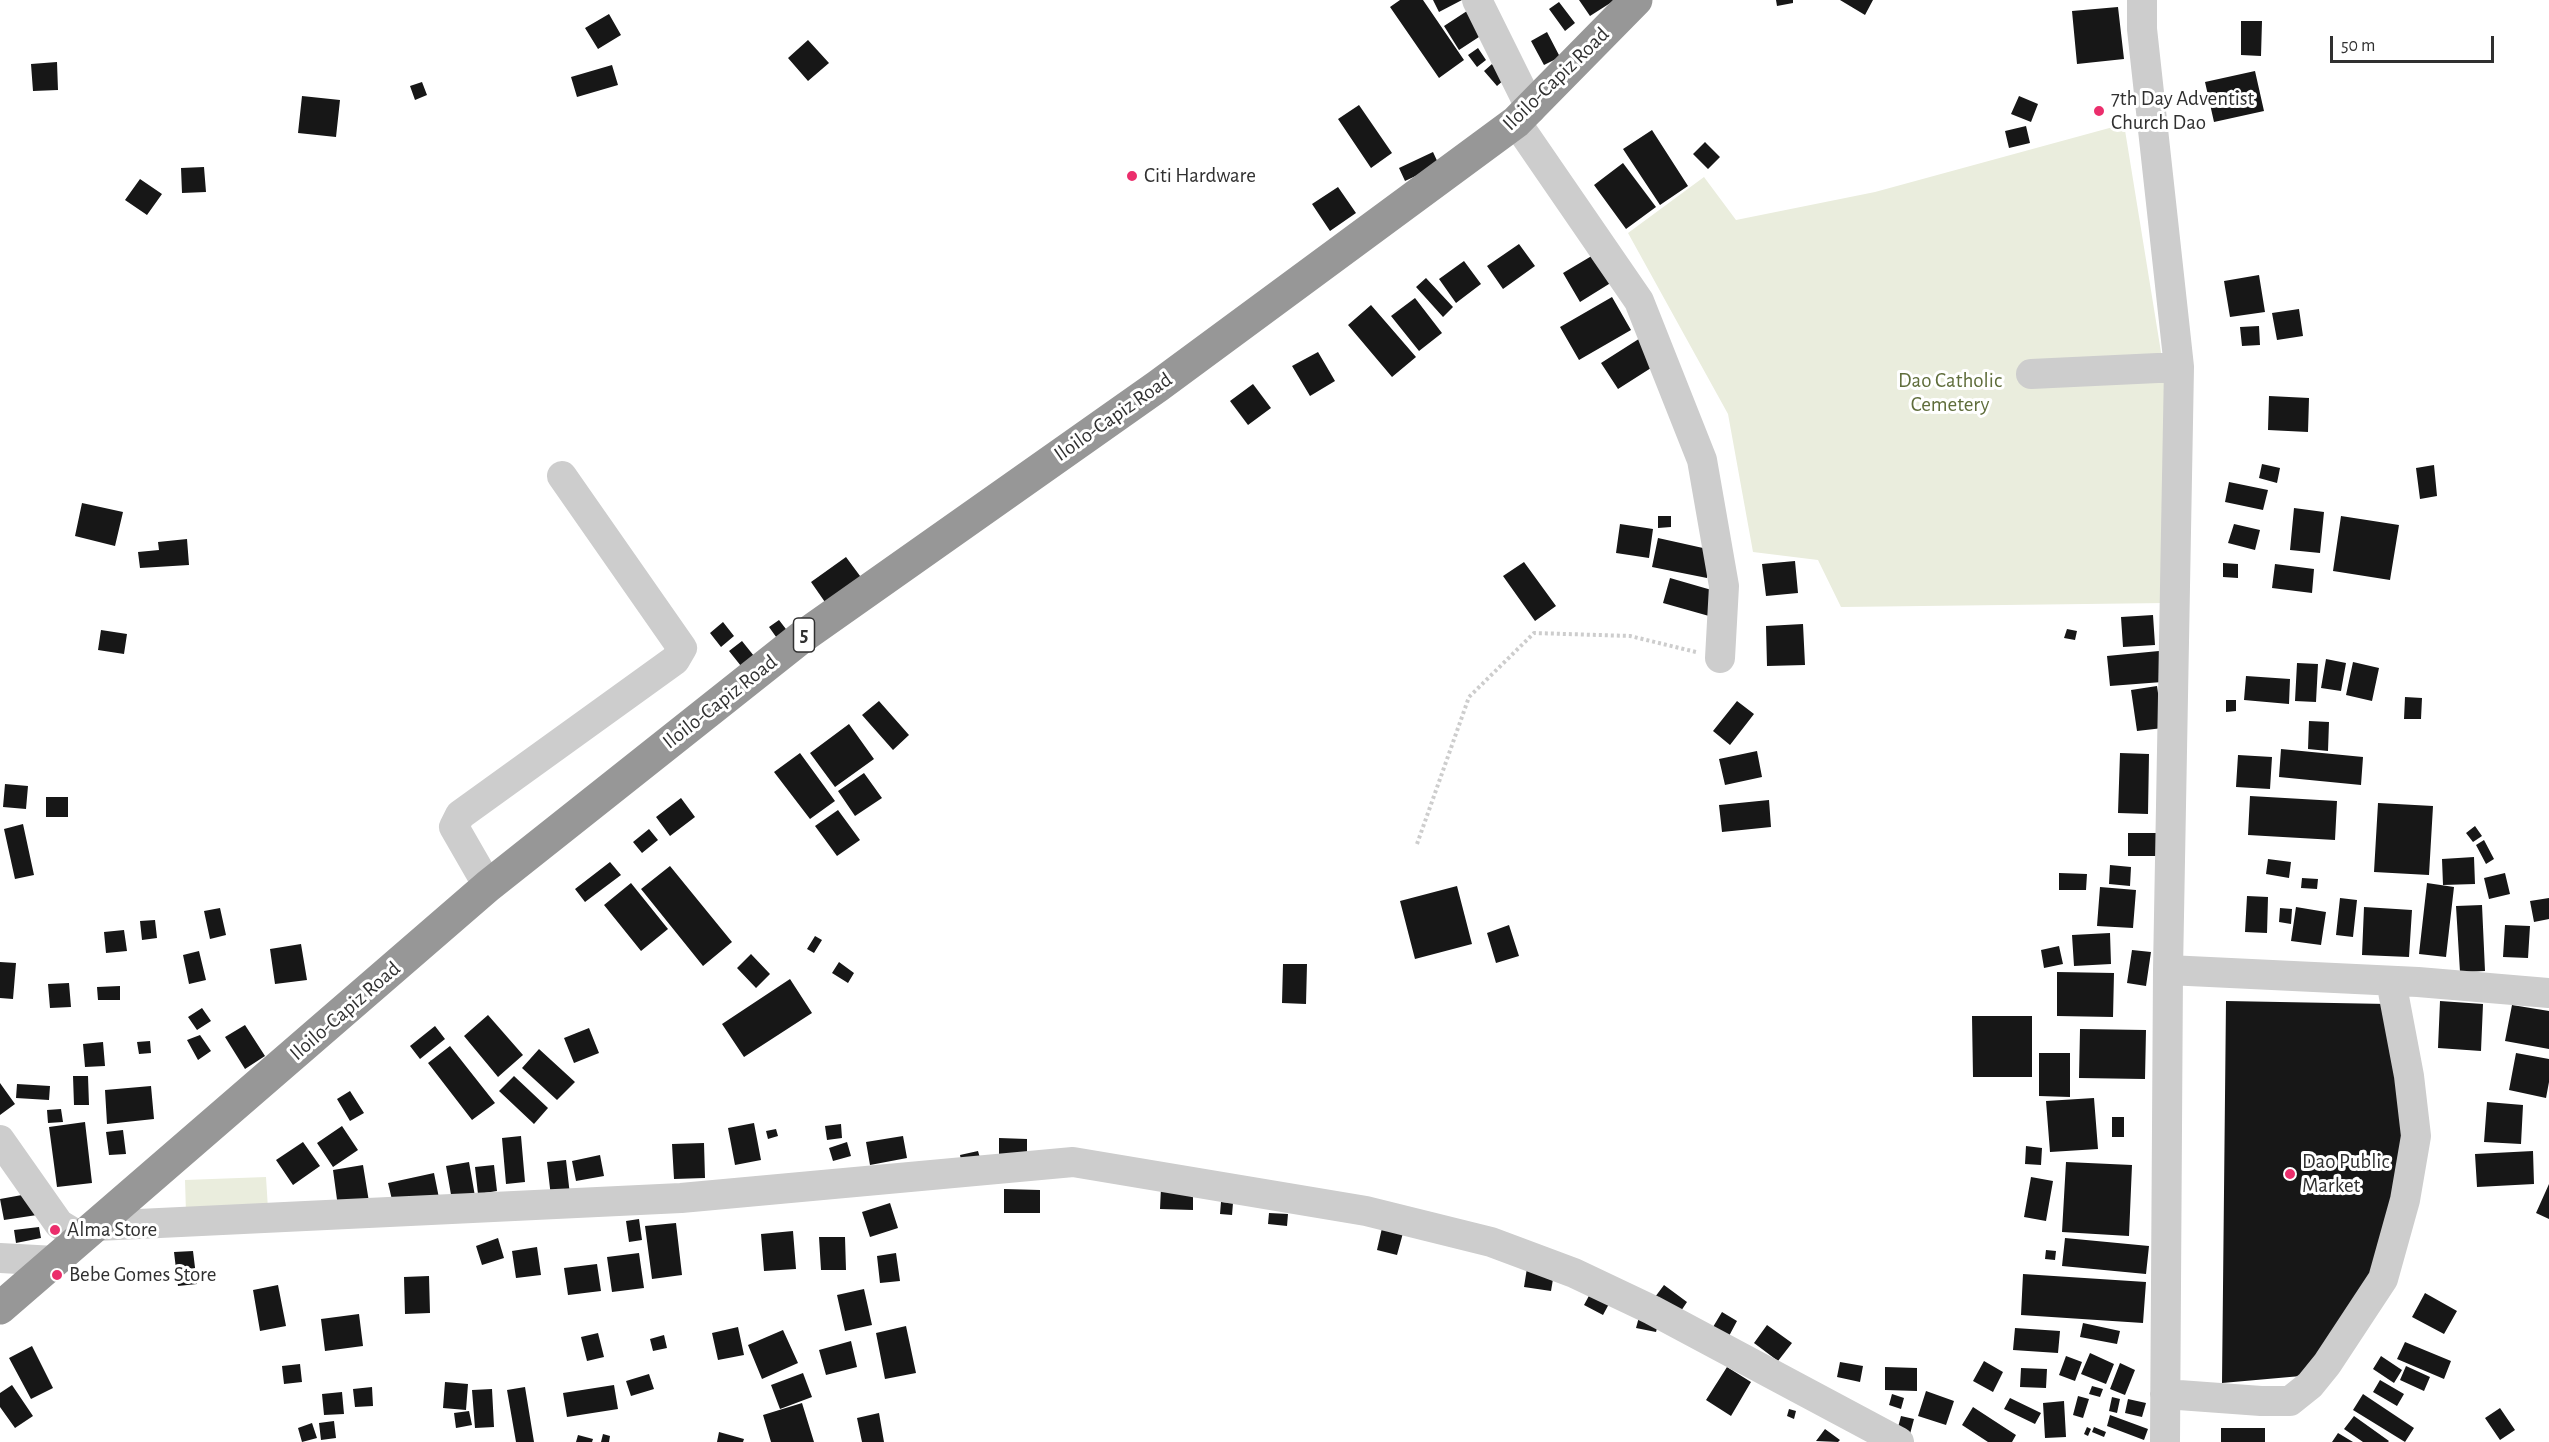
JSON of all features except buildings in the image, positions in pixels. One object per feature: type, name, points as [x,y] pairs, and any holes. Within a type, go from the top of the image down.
[{"type":"highway","name":"Iloilo-Capiz Road","points":[[0,1308],[488,886],[802,637],[1158,386],[1523,116],[1636,0]]},
{"type":"street","points":[[1477,0],[1523,116],[1639,301],[1702,460],[1724,586],[1720,658]]},
{"type":"street","points":[[2142,0],[2142,29],[2180,367],[2168,970],[2165,1442]]},
{"type":"street","points":[[2031,374],[2180,367]]},
{"type":"street","points":[[488,886],[454,827],[459,815],[675,660],[682,648],[562,476]]},
{"type":"street","points":[[2168,970],[2391,981],[2549,993]]},
{"type":"street","points":[[2165,1394],[2290,1401],[2310,1385],[2327,1364],[2383,1279],[2405,1200],[2416,1136],[2409,1076],[2391,981]]},
{"type":"street","points":[[0,1140],[59,1224],[89,1232],[681,1198],[1073,1162],[1366,1211],[1491,1242],[1574,1273],[1652,1310],[1899,1442]]},
{"type":"street","points":[[0,1258],[55,1261]]},
{"type":"path","points":[[1417,844],[1469,698],[1534,633],[1630,636],[1720,658]]},
{"type":"green space","name":"Dao Catholic Cemetery","points":[[2124,124],[2166,383],[2167,603],[1841,607],[1818,560],[1753,552],[1728,414],[1628,233],[1704,177],[1736,220],[1875,192]]},
{"type":"green space","points":[[266,1177],[268,1209],[186,1213],[185,1180]]},
{"type":"place","name":"7th Day Adventist Church Dao","points":[[2099,111]]},
{"type":"place","name":"Citi Hardware","points":[[1132,176]]},
{"type":"place","name":"Dao Public Market","points":[[2290,1174]]},
{"type":"place","name":"Alma Store","points":[[55,1230]]},
{"type":"place","name":"Bebe Gomes Store","points":[[57,1275]]}]
